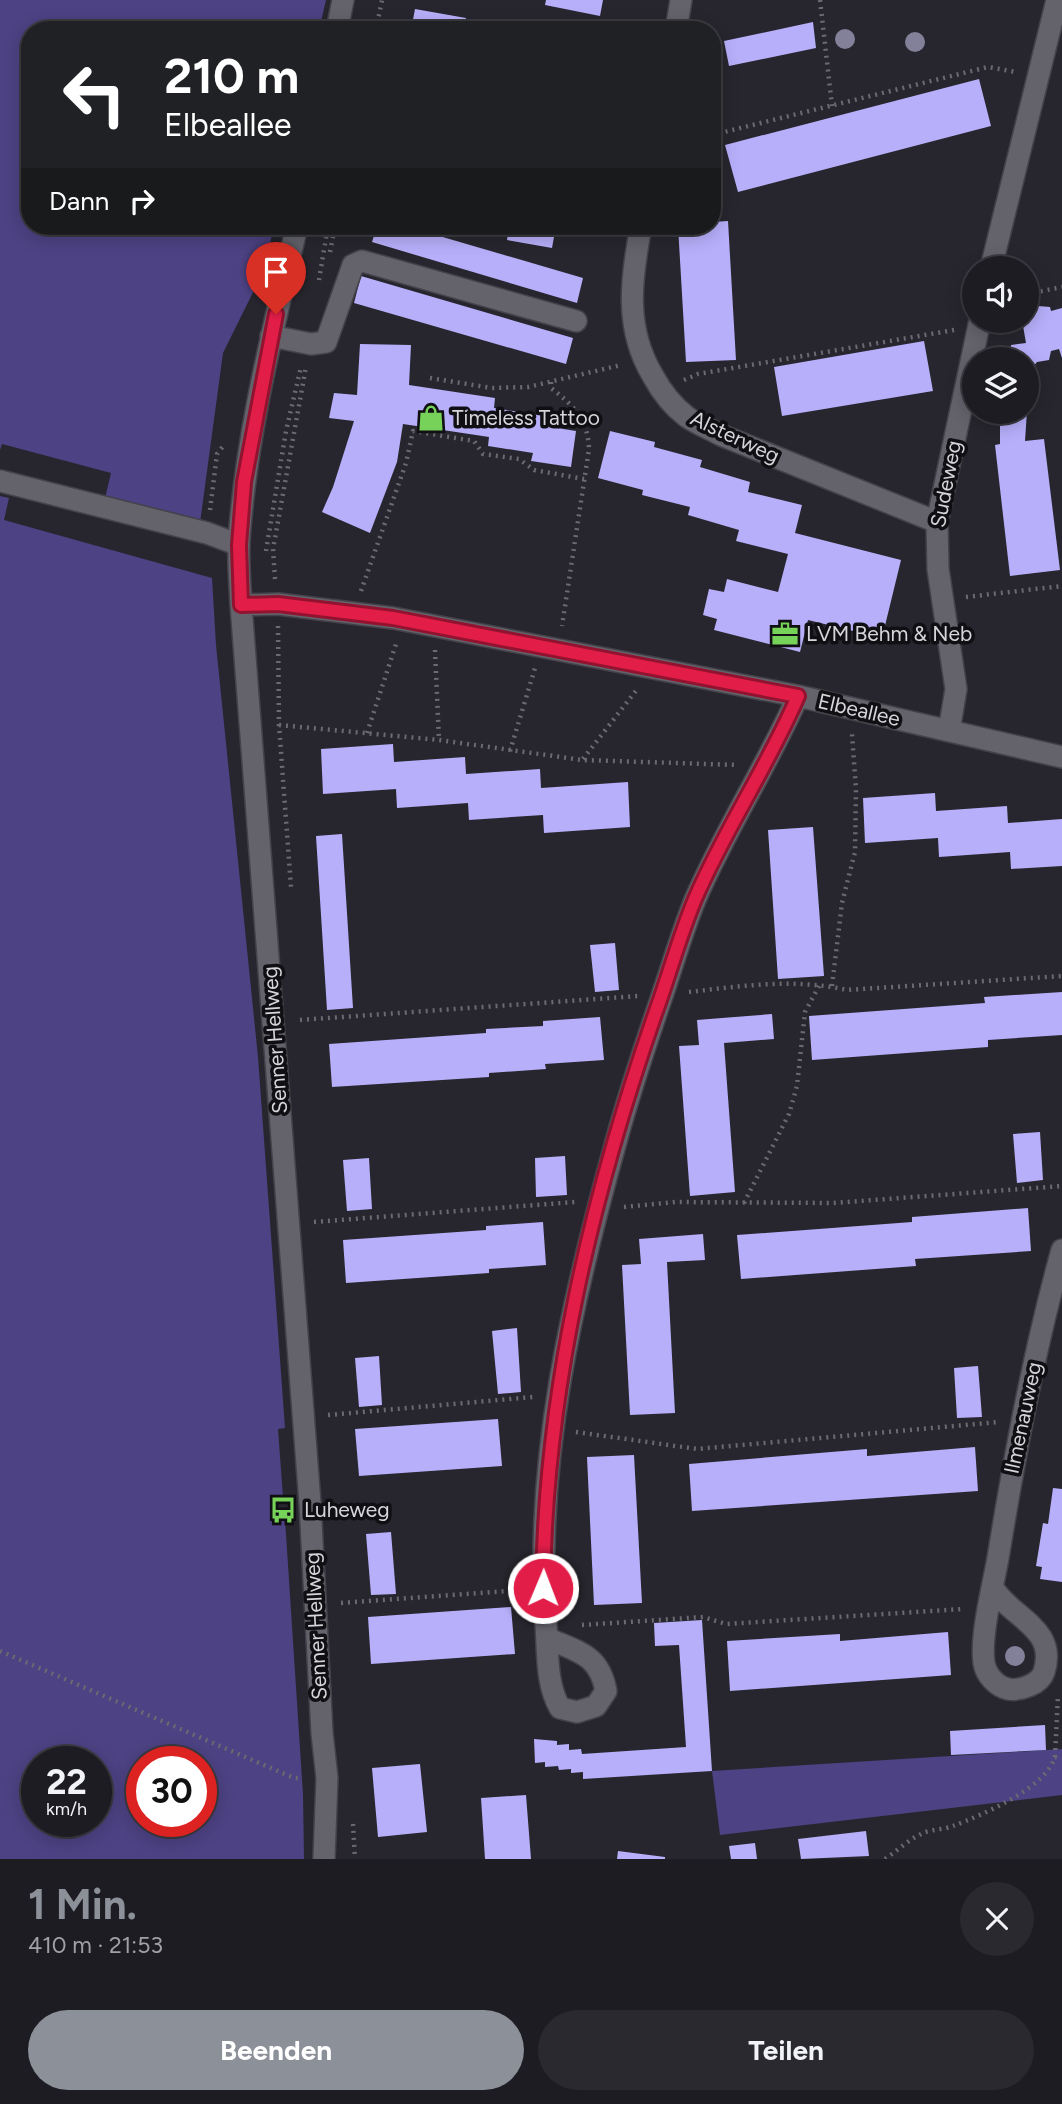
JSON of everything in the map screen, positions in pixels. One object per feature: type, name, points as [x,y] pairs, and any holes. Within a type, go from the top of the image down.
[{"type":"street","points":[[339,21],[343,0]]},
{"type":"street","points":[[678,21],[681,0]]},
{"type":"street","points":[[994,256],[1057,0]]},
{"type":"street","name":"Senner Hellweg","points":[[294,235],[271,336],[244,482],[239,545],[241,605],[310,1503],[322,1733],[327,1778],[324,1859]]},
{"type":"street","name":"Alsterweg","points":[[638,235],[631,280],[632,320],[641,356],[661,390],[687,417],[721,435],[937,522]]},
{"type":"street","points":[[271,336],[311,344],[326,342],[353,265],[362,261],[576,321]]},
{"type":"street","name":"Sudeweg","points":[[949,731],[956,689],[953,655],[942,600],[937,522],[977,333]]},
{"type":"street","points":[[0,481],[207,533],[239,545]]},
{"type":"street","name":"Elbeallee","points":[[241,605],[278,604],[393,618],[798,696],[1062,757]]},
{"type":"street","points":[[547,1631],[543,1588],[544,1532],[557,1394],[599,1200],[635,1074],[694,902],[732,821],[798,696]]},
{"type":"street","name":"Ilmenauweg","points":[[1044,1674],[1035,1683],[1021,1689],[1007,1688],[993,1681],[985,1667],[984,1653],[1020,1420],[1062,1250]]},
{"type":"street","points":[[991,1598],[1000,1600],[1035,1627],[1044,1638],[1044,1674]]},
{"type":"path","points":[[378,21],[382,0]]},
{"type":"path","points":[[820,0],[832,106]]},
{"type":"path","points":[[721,133],[988,67],[1022,74],[1039,69]]},
{"type":"path","points":[[322,291],[333,235]]},
{"type":"path","points":[[1039,291],[1062,286]]},
{"type":"path","points":[[661,390],[698,374],[960,329]]},
{"type":"path","points":[[273,549],[292,433],[311,344]]},
{"type":"path","points":[[430,378],[492,388],[528,387],[615,368],[641,356]]},
{"type":"path","points":[[551,382],[551,388],[576,408],[589,433],[589,449],[561,630]]},
{"type":"path","points":[[361,592],[407,463],[413,431],[474,441],[483,454],[519,458],[534,470],[584,480]]},
{"type":"path","points":[[265,561],[285,443]]},
{"type":"path","points":[[942,600],[1062,586]]},
{"type":"path","points":[[367,733],[398,639]]},
{"type":"path","points":[[435,646],[439,740]]},
{"type":"path","points":[[510,751],[536,667]]},
{"type":"path","points":[[582,760],[638,688]]},
{"type":"path","points":[[279,725],[439,740],[582,760],[762,766]]},
{"type":"path","points":[[832,986],[842,903],[855,852],[853,730]]},
{"type":"path","points":[[300,1020],[662,994],[763,984],[832,986],[847,990],[1062,976]]},
{"type":"path","points":[[744,1203],[789,1114],[797,1086],[805,1012],[819,986]]},
{"type":"path","points":[[314,1222],[599,1200],[619,1208],[675,1202],[833,1203],[1062,1186]]},
{"type":"path","points":[[328,1415],[557,1394]]},
{"type":"path","points":[[554,1429],[697,1449],[1020,1420]]},
{"type":"path","points":[[341,1603],[543,1588]]},
{"type":"path","points":[[547,1631],[583,1625],[703,1617],[726,1624],[991,1598]]},
{"type":"path","points":[[0,1651],[294,1778],[305,1778]]},
{"type":"path","points":[[885,1859],[922,1833],[951,1827],[1004,1802],[1041,1779],[1052,1768],[1055,1757],[1059,1675],[1044,1674]]},
{"type":"path","points":[[1055,1757],[1062,1758]]},
{"type":"shaded area","points":[[0,0],[326,0],[321,21],[21,21],[21,235],[272,235],[264,270],[223,353],[200,523],[105,498],[111,473],[2,444],[0,450]]},
{"type":"shaded area","points":[[0,496],[9,498],[4,520],[212,578],[216,645],[258,1057],[285,1428],[278,1429],[283,1497],[274,1500],[275,1519],[285,1519],[303,1794],[304,1859],[0,1859]]},
{"type":"shaded area","points":[[1062,1749],[1062,1795],[720,1835],[712,1771]]},
{"type":"building","points":[[546,0],[603,0],[600,16],[545,5]]},
{"type":"building","points":[[415,9],[466,18],[466,21],[413,21]]},
{"type":"building","points":[[813,22],[816,48],[729,66],[724,41]]},
{"type":"building","points":[[979,79],[991,126],[738,192],[725,145]]},
{"type":"building","points":[[721,221],[728,221],[736,360],[686,362],[679,235],[721,235]]},
{"type":"building","points":[[374,235],[436,235],[583,278],[577,303],[372,242]]},
{"type":"building","points":[[508,235],[554,235],[552,248],[507,240]]},
{"type":"building","points":[[361,276],[573,338],[566,364],[354,303]]},
{"type":"building","points":[[1039,306],[1050,307],[1051,311],[1062,308],[1062,358],[1059,349],[1051,351],[1049,360],[1039,362],[1039,347],[1011,347],[1026,343],[1024,333],[1039,333]]},
{"type":"building","points":[[924,341],[933,391],[782,416],[774,367]]},
{"type":"building","points":[[360,344],[411,345],[409,385],[495,398],[494,408],[552,417],[551,427],[576,431],[571,467],[531,461],[533,453],[488,446],[489,437],[403,424],[397,462],[370,533],[322,512],[354,421],[329,418],[334,393],[357,395]]},
{"type":"building","points":[[1000,424],[1026,424],[1025,441],[1044,439],[1060,570],[1010,576],[995,445],[1000,444]]},
{"type":"building","points":[[610,431],[655,442],[654,447],[702,460],[700,467],[750,482],[748,492],[802,505],[795,533],[901,560],[882,638],[808,620],[800,652],[714,630],[717,619],[703,615],[709,589],[724,592],[727,579],[778,592],[788,554],[736,541],[739,530],[688,515],[690,507],[642,495],[643,490],[598,478]]},
{"type":"building","points":[[393,744],[394,762],[465,757],[466,774],[540,769],[541,788],[628,782],[630,827],[544,833],[543,815],[469,820],[468,803],[397,808],[396,789],[323,794],[321,749]]},
{"type":"building","points":[[935,793],[936,811],[1007,806],[1008,823],[1062,819],[1062,866],[1011,869],[1010,852],[939,857],[938,838],[865,843],[863,798]]},
{"type":"building","points":[[813,827],[824,976],[778,979],[768,830]]},
{"type":"building","points":[[342,834],[353,1008],[327,1010],[316,836]]},
{"type":"building","points":[[615,943],[619,990],[595,992],[590,945]]},
{"type":"building","points":[[1062,992],[1062,1035],[988,1040],[988,1047],[812,1060],[809,1016],[985,1003],[984,997]]},
{"type":"building","points":[[772,1014],[774,1039],[724,1043],[735,1192],[690,1196],[679,1046],[699,1045],[697,1020]]},
{"type":"building","points":[[600,1017],[604,1060],[545,1064],[546,1069],[489,1073],[489,1077],[332,1087],[329,1044],[486,1033],[486,1029],[543,1026],[543,1021]]},
{"type":"building","points":[[1040,1132],[1043,1180],[1017,1183],[1013,1134]]},
{"type":"building","points":[[565,1156],[567,1195],[536,1197],[535,1158]]},
{"type":"building","points":[[369,1158],[372,1209],[347,1211],[343,1160]]},
{"type":"building","points":[[1028,1208],[1031,1251],[915,1259],[916,1266],[741,1279],[737,1235],[912,1222],[912,1217]]},
{"type":"building","points":[[543,1222],[546,1265],[489,1269],[489,1273],[346,1283],[343,1240],[486,1230],[486,1226]]},
{"type":"building","points":[[703,1234],[705,1260],[667,1262],[675,1413],[630,1415],[622,1265],[641,1264],[639,1239]]},
{"type":"building","points":[[517,1328],[521,1392],[498,1394],[492,1331]]},
{"type":"building","points":[[379,1356],[382,1405],[359,1407],[355,1358]]},
{"type":"building","points":[[978,1366],[982,1417],[957,1418],[954,1368]]},
{"type":"building","points":[[498,1419],[502,1466],[359,1476],[355,1429]]},
{"type":"building","points":[[975,1447],[978,1491],[692,1511],[689,1464],[867,1449],[867,1456]]},
{"type":"building","points":[[634,1455],[642,1603],[594,1605],[587,1457]]},
{"type":"building","points":[[1053,1488],[1062,1489],[1062,1582],[1040,1579],[1042,1567],[1036,1566],[1043,1523],[1048,1524]]},
{"type":"building","points":[[391,1532],[396,1594],[371,1595],[366,1534]]},
{"type":"building","points":[[511,1607],[515,1654],[371,1664],[368,1617]]},
{"type":"building","points":[[702,1620],[712,1771],[583,1779],[583,1772],[571,1773],[571,1769],[559,1770],[558,1766],[545,1767],[545,1762],[535,1763],[534,1739],[557,1741],[557,1745],[569,1744],[569,1750],[581,1749],[582,1754],[686,1747],[679,1645],[655,1646],[654,1623]]},
{"type":"building","points":[[948,1632],[951,1675],[730,1691],[727,1641],[840,1634],[840,1641]]},
{"type":"building","points":[[1045,1725],[1046,1750],[951,1755],[950,1731]]},
{"type":"building","points":[[420,1764],[427,1832],[378,1837],[372,1768]]},
{"type":"building","points":[[526,1795],[531,1859],[485,1859],[481,1798]]},
{"type":"building","points":[[866,1831],[869,1856],[801,1859],[798,1839]]},
{"type":"building","points":[[755,1843],[757,1859],[731,1859],[729,1846]]},
{"type":"building","points":[[618,1851],[665,1857],[665,1859],[617,1859]]},
{"type":"place","name":"Timeless Tattoo","points":[[431,418]]},
{"type":"place","name":"LVM Behm & Neb","points":[[785,634]]},
{"type":"place","name":"Luheweg","points":[[283,1510]]},
{"type":"route","points":[[276,314],[244,482],[239,545],[241,605],[278,604],[393,618],[798,696],[709,867],[679,942],[635,1074],[599,1200],[557,1394],[544,1532],[543,1588]]}]
